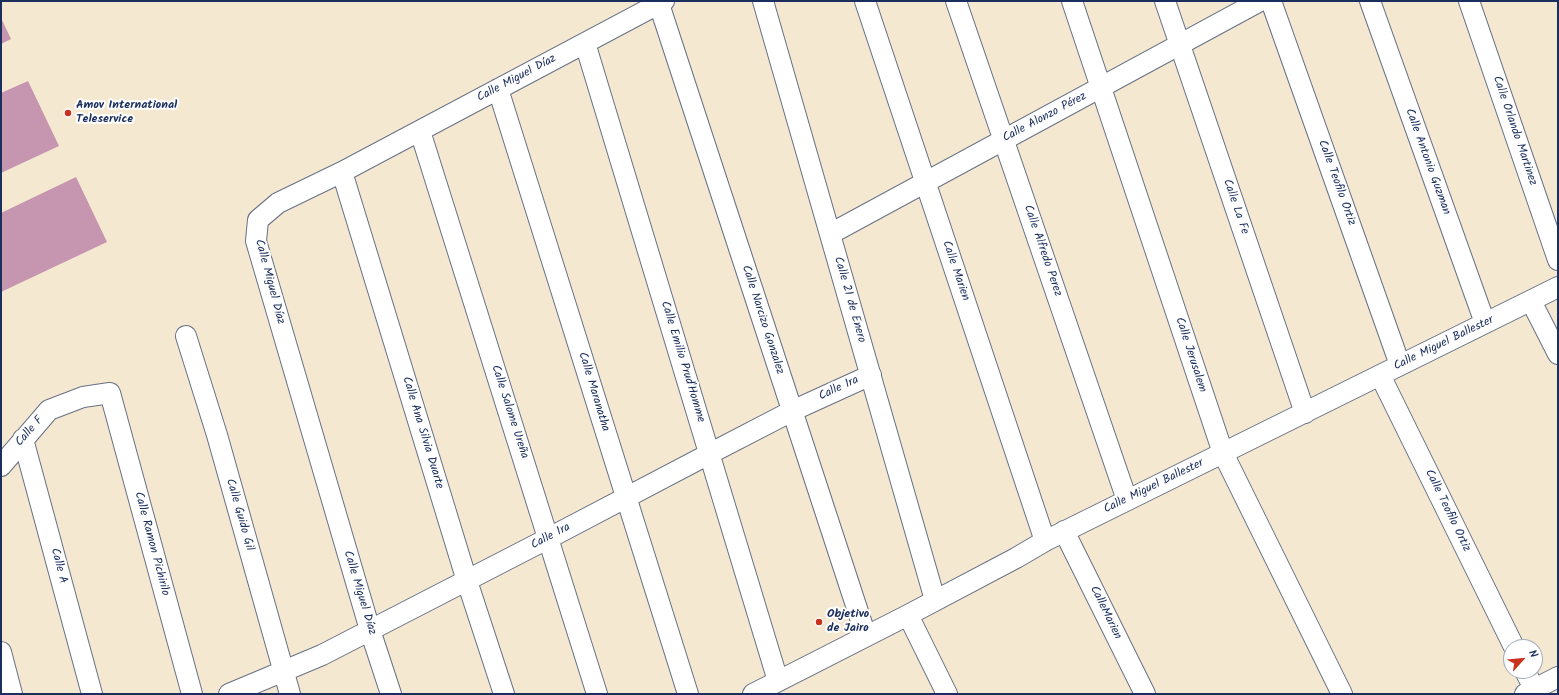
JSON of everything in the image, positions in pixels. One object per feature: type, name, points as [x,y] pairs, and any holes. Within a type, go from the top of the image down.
[{"type":"street","name":"Calle 21 de Enero","points":[[763,1],[935,600]]},
{"type":"street","name":"Calle Marien","points":[[865,1],[1045,541]]},
{"type":"street","name":"Calle Alfredo Perez","points":[[956,1],[1127,500]]},
{"type":"street","name":"Calle Jerusalem","points":[[1072,1],[1223,453],[1342,694]]},
{"type":"street","name":"Calle La Fe","points":[[1165,1],[1305,413]]},
{"type":"street","name":"Calle Alonzo Pérez","points":[[830,234],[1180,46],[1260,1]]},
{"type":"street","name":"Calle Teofilo Ortiz","points":[[1271,1],[1400,365]]},
{"type":"street","name":"Calle Antonio Guzman","points":[[1370,1],[1485,324]]},
{"type":"street","name":"Calle Orlando Martinez","points":[[1469,1],[1558,260]]},
{"type":"street","name":"Calle Miguel Díaz","points":[[391,694],[370,630],[256,241],[258,220],[278,203],[342,172],[661,2]]},
{"type":"street","name":"Calle Narcizo Gonzalez","points":[[661,2],[866,636]]},
{"type":"street","name":"Calle Emilio Prud'Homme","points":[[585,43],[778,681]]},
{"type":"street","name":"Calle Maranatha","points":[[498,89],[688,694]]},
{"type":"street","name":"Calle Salome Ureña","points":[[420,130],[597,694]]},
{"type":"street","name":"Calle Ana Silvia Duarte","points":[[342,172],[467,581],[504,694]]},
{"type":"street","name":"Calle Miguel Ballester","points":[[753,694],[908,615],[1064,531],[1558,287]]},
{"type":"street","points":[[1531,301],[1558,354]]},
{"type":"street","name":"Calle Guido Gil","points":[[186,336],[217,435],[290,694]]},
{"type":"street","name":"Calle 1ra","points":[[229,694],[322,655],[792,411],[871,375]]},
{"type":"street","name":"Calle Teofilo Ortiz","points":[[1380,375],[1510,639]]},
{"type":"street","name":"Calle F","points":[[1,466],[49,410],[83,397],[110,393]]},
{"type":"street","name":"Calle Ramon Pichirilo","points":[[110,393],[192,694]]},
{"type":"street","name":"Calle A","points":[[23,439],[92,694]]},
{"type":"street","name":"CalleMarien","points":[[1064,531],[1145,694]]},
{"type":"street","points":[[908,615],[947,694]]},
{"type":"street","points":[[1,652],[12,694]]},
{"type":"street","points":[[1528,679],[1532,692],[1558,677]]},
{"type":"building","points":[[1,18],[11,39],[1,44]]},
{"type":"building","points":[[28,81],[59,146],[1,173],[1,93]]},
{"type":"building","points":[[76,177],[107,242],[1,292],[1,213]]},
{"type":"place","name":"Amov International Teleservice","points":[[68,113]]},
{"type":"place","name":"Objetivo de Jairo","points":[[819,622]]}]
